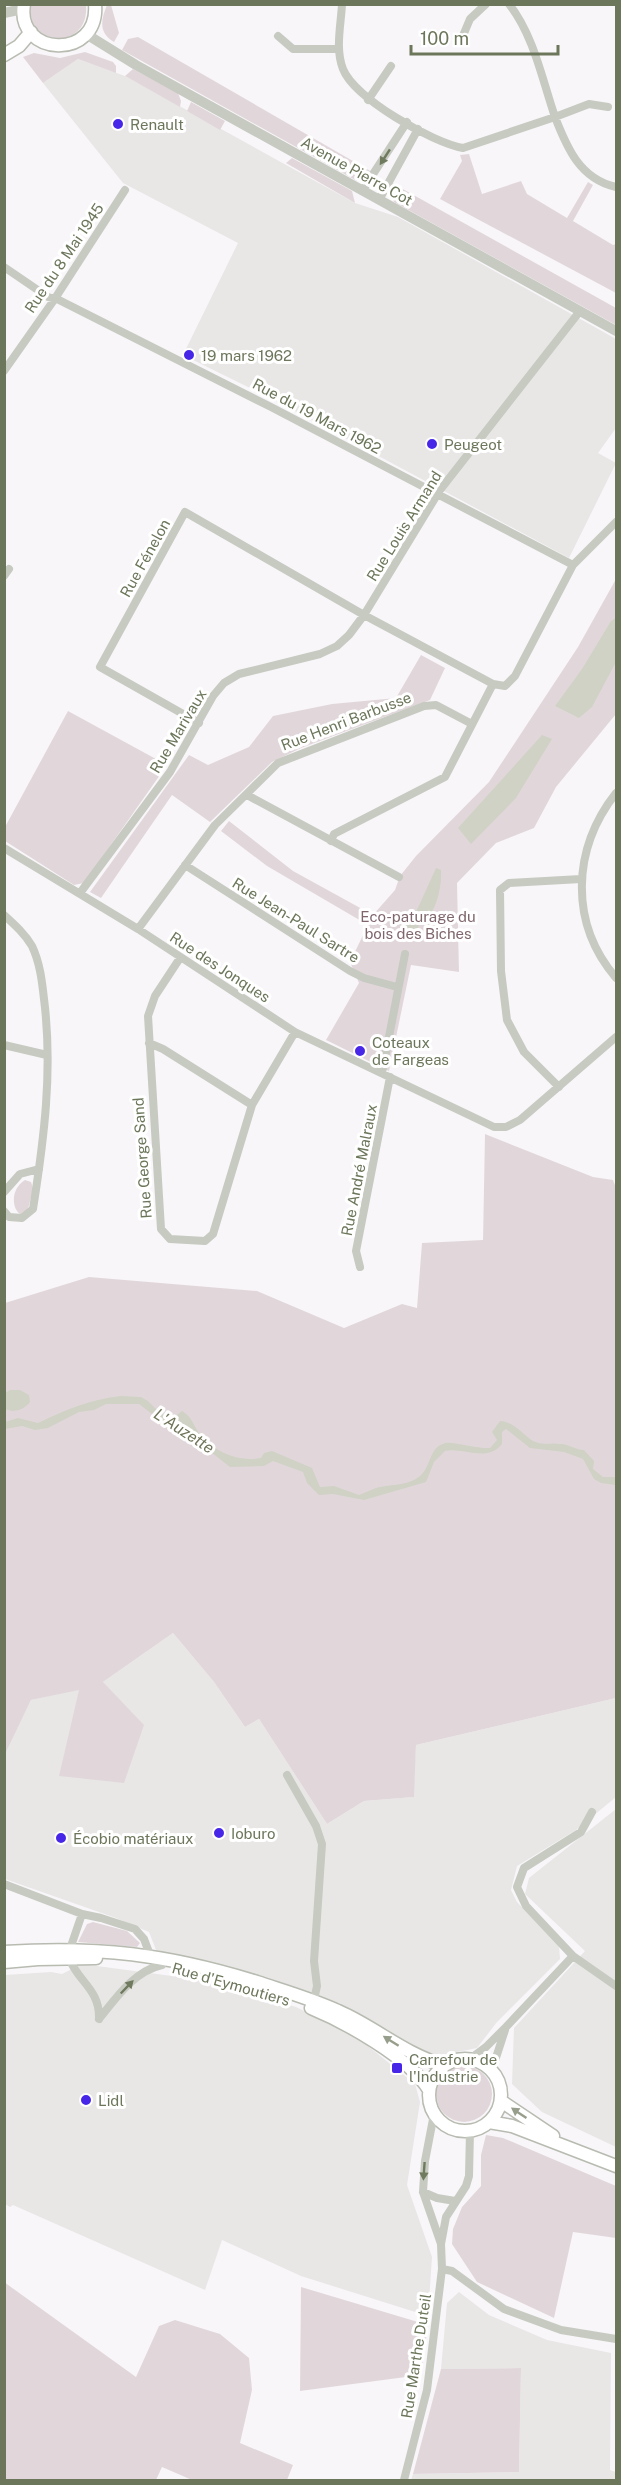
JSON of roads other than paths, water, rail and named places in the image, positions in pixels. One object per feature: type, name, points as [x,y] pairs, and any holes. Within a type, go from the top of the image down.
[{"type":"main road","points":[[24,7],[26,24],[31,32],[45,44],[58,46],[73,44],[86,34],[94,18],[95,4]]},
{"type":"main road","points":[[4,55],[19,46],[31,32]]},
{"type":"main road","points":[[4,1952],[150,1955],[194,1964],[314,2000],[355,2019],[421,2059],[443,2065]]},
{"type":"main road","name":"Rue d'Eymoutiers","points":[[4,1962],[70,1954],[117,1959],[162,1965],[286,1998],[338,2020],[411,2069],[429,2090]]},
{"type":"main road","points":[[461,2058],[470,2058],[492,2070],[501,2090],[501,2101],[489,2122],[470,2131],[450,2127],[434,2114],[429,2103],[429,2090],[436,2072],[443,2065],[461,2058]]},
{"type":"main road","points":[[501,2101],[572,2148]]},
{"type":"main road","points":[[489,2122],[513,2126],[616,2166]]},
{"type":"street","points":[[342,4],[339,49],[342,67],[350,83],[368,100],[450,146],[463,148],[590,105],[608,107]]},
{"type":"street","points":[[462,38],[470,19],[486,4]]},
{"type":"street","points":[[509,4],[520,18],[528,37],[555,117],[574,159],[594,177],[616,187]]},
{"type":"street","points":[[4,13],[24,7]]},
{"type":"street","name":"Avenue Pierre Cot","points":[[86,34],[127,61],[616,331]]},
{"type":"street","points":[[278,36],[293,49],[339,49]]},
{"type":"street","points":[[368,100],[391,66]]},
{"type":"street","points":[[362,191],[407,122]]},
{"type":"street","points":[[379,200],[418,129]]},
{"type":"street","name":"Rue du 8 Mai 1945","points":[[4,371],[54,300],[125,190]]},
{"type":"street","name":"Rue du 19 Mars 1962","points":[[4,267],[54,300],[169,354],[573,565]]},
{"type":"street","name":"Rue Louis Armand","points":[[364,615],[437,495],[580,310]]},
{"type":"street","name":"Rue Fénelon","points":[[199,723],[100,667],[185,512],[364,615]]},
{"type":"street","points":[[364,615],[493,684],[505,686],[515,676],[573,565],[616,522]]},
{"type":"street","name":"Rue Marivaux","points":[[80,893],[170,771],[213,696],[224,683],[239,674],[328,650],[350,635],[364,615]]},
{"type":"street","points":[[331,841],[334,834],[445,777],[493,684]]},
{"type":"street","name":"Rue Henri Barbusse","points":[[138,928],[215,825],[278,763],[424,706],[436,705],[472,724]]},
{"type":"street","points":[[616,793],[595,827],[588,844],[581,879],[589,932],[603,962],[616,978]]},
{"type":"street","points":[[247,795],[399,877]]},
{"type":"street","name":"Rue des Jonques","points":[[4,848],[138,928],[180,958],[295,1032],[494,1127],[506,1127],[520,1120],[616,1037]]},
{"type":"street","name":"Rue Jean-Paul Sartre","points":[[185,865],[350,971],[364,978],[398,987]]},
{"type":"street","points":[[559,1087],[524,1052],[507,1020],[501,971],[500,890],[509,883],[581,879]]},
{"type":"street","points":[[4,915],[19,928],[31,946],[40,967],[47,1021],[48,1094],[33,1209],[22,1218],[9,1217],[4,1211]]},
{"type":"street","name":"Rue André Malraux","points":[[360,1267],[356,1251],[405,954]]},
{"type":"street","name":"Rue George Sand","points":[[180,958],[155,996],[148,1016],[161,1229],[170,1239],[205,1241],[213,1234],[252,1105],[295,1032]]},
{"type":"street","points":[[149,1043],[252,1105]]},
{"type":"street","points":[[4,1045],[47,1055]]},
{"type":"street","points":[[4,1192],[20,1174],[39,1170]]},
{"type":"street","points":[[287,1775],[321,1836],[314,1961],[317,1986],[314,2000]]},
{"type":"street","points":[[592,1812],[580,1832],[524,1868],[517,1887],[526,1906],[573,1956],[616,1986]]},
{"type":"street","points":[[4,1884],[82,1914],[135,1929],[144,1939],[150,1955]]},
{"type":"street","points":[[82,1914],[70,1954],[73,1969],[96,1996],[99,2019],[143,1971],[162,1965]]},
{"type":"street","points":[[470,2058],[486,2047],[573,1956]]},
{"type":"street","points":[[492,2070],[506,2027]]},
{"type":"street","points":[[434,2114],[425,2161],[423,2192],[441,2244]]},
{"type":"street","points":[[441,2244],[446,2217],[466,2186],[469,2176],[470,2131]]},
{"type":"street","points":[[423,2192],[455,2201]]},
{"type":"street","name":"Rue Marthe Duteil","points":[[404,2481],[427,2390],[442,2269],[441,2244]]},
{"type":"street","points":[[442,2269],[452,2271],[504,2309],[561,2330],[616,2339]]},
{"type":"water","points":[[616,618],[616,662],[592,707],[579,718],[555,706],[582,669],[611,621]]},
{"type":"water","points":[[542,735],[552,739],[516,798],[471,844],[458,828]]},
{"type":"water","points":[[436,868],[441,870],[437,901],[430,915],[419,925],[413,940],[408,940],[399,933],[416,912]]},
{"type":"water","points":[[10,1390],[20,1390],[29,1395],[30,1402],[19,1410],[5,1409],[5,1393]]},
{"type":"water","name":"L'Auzette","points":[[121,1396],[141,1397],[159,1412],[172,1419],[182,1411],[189,1416],[199,1434],[221,1452],[253,1459],[261,1458],[264,1453],[272,1451],[312,1468],[320,1487],[334,1486],[359,1495],[376,1488],[405,1483],[420,1476],[436,1449],[445,1443],[490,1448],[497,1440],[492,1432],[500,1421],[514,1426],[533,1441],[543,1444],[564,1444],[584,1450],[594,1461],[593,1469],[603,1477],[616,1477],[616,1485],[601,1483],[594,1479],[583,1459],[564,1452],[530,1448],[506,1429],[502,1432],[502,1444],[496,1450],[482,1454],[445,1451],[434,1462],[426,1482],[364,1500],[333,1494],[319,1495],[307,1483],[303,1472],[273,1461],[264,1466],[230,1467],[202,1445],[173,1430],[139,1404],[106,1404],[94,1410],[79,1412],[48,1428],[35,1430],[22,1426],[5,1429],[5,1422],[18,1418],[38,1423],[78,1406]]},
{"type":"place","name":"Renault","points":[[118,124]]},
{"type":"place","name":"19 mars 1962","points":[[189,355]]},
{"type":"place","name":"Peugeot","points":[[432,444]]},
{"type":"place","name":"Coteaux de Fargeas","points":[[360,1051]]},
{"type":"place","name":"Ioburo","points":[[219,1833]]},
{"type":"place","name":"Écobio matériaux","points":[[61,1838]]},
{"type":"place","name":"Carrefour de l'Industrie","points":[[397,2068]]},
{"type":"place","name":"Lidl","points":[[86,2100]]},
{"type":"park label","name":"Eco-paturage du bois des Biches","points":[[418,924]]}]
